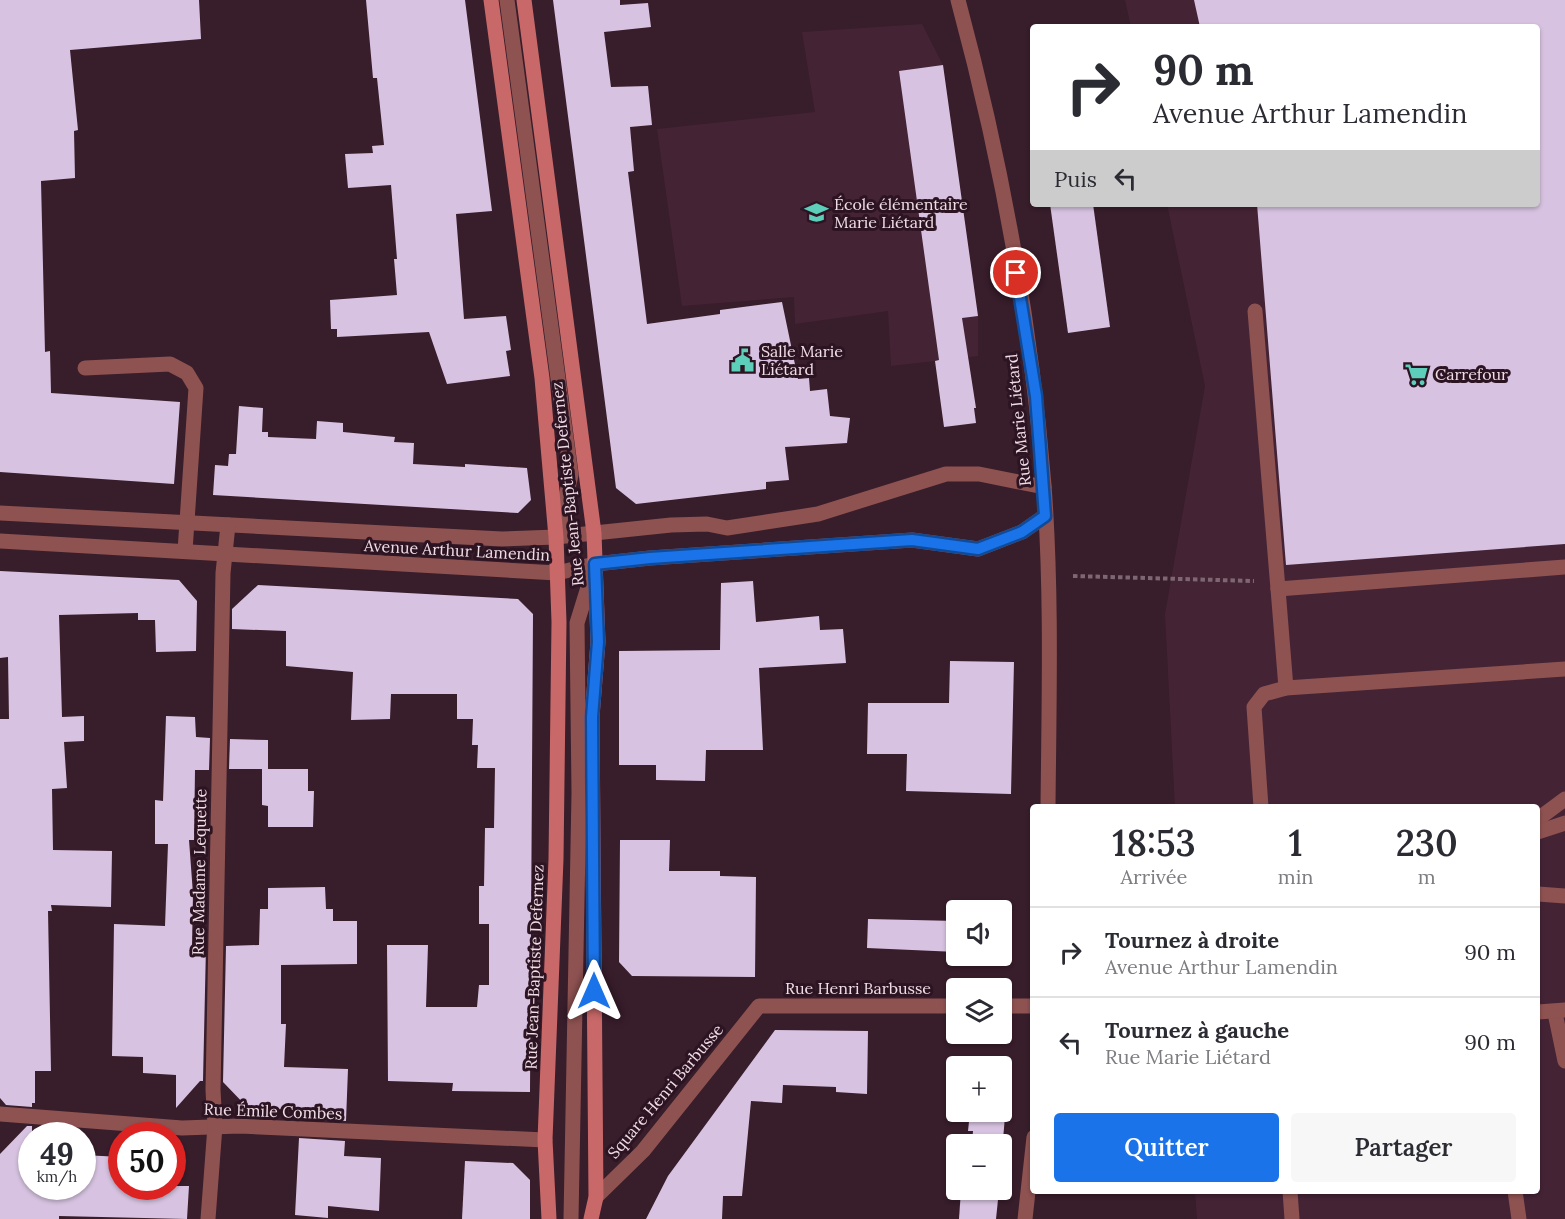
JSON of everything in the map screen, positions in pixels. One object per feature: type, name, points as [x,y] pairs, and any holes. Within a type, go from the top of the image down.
[{"type":"main road","name":"Rue Jean-Baptiste Defernez","points":[[491,0],[542,378],[556,537],[559,622],[556,859],[545,1140],[549,1219]]},
{"type":"main road","name":"Rue Jean-Baptiste Defernez","points":[[524,0],[594,533],[598,642],[592,717],[596,1197],[591,1219]]},
{"type":"street","points":[[507,0],[571,475],[556,537]]},
{"type":"street","name":"Rue Marie Liétard","points":[[958,0],[1000,165],[1036,396],[1044,487],[1048,575],[1048,804]]},
{"type":"street","points":[[1254,311],[1286,688]]},
{"type":"street","points":[[85,368],[170,364],[187,373],[196,388],[185,551]]},
{"type":"street","points":[[0,513],[502,539],[556,537],[707,524],[727,528],[819,514],[946,474],[979,474],[1044,487]]},
{"type":"street","name":"Avenue Arthur Lamendin","points":[[0,541],[224,553],[393,566],[489,568],[557,573],[595,564],[650,558],[912,540],[978,549],[1022,532],[1045,516]]},
{"type":"street","name":"Rue Madame Lequette","points":[[208,1219],[215,1126],[213,1078],[224,553],[228,525]]},
{"type":"street","points":[[571,1219],[579,793],[577,622],[595,564]]},
{"type":"street","points":[[1278,589],[1565,567]]},
{"type":"street","points":[[1261,804],[1254,707],[1264,694],[1286,688],[1565,669]]},
{"type":"street","points":[[1540,818],[1565,799]]},
{"type":"street","points":[[1540,831],[1565,823]]},
{"type":"street","points":[[1540,894],[1565,896]]},
{"type":"street","name":"Square Henri Barbusse","points":[[596,1197],[643,1151],[759,1006]]},
{"type":"street","name":"Rue Henri Barbusse","points":[[759,1006],[946,1006]]},
{"type":"street","points":[[1012,1006],[1030,1006]]},
{"type":"street","points":[[1540,1012],[1560,1011],[1565,1061]]},
{"type":"street","name":"Rue Émile Combes","points":[[0,1114],[182,1128],[215,1126],[545,1140]]},
{"type":"street","points":[[1025,1219],[1030,1173]]},
{"type":"street","points":[[1290,1194],[1292,1219]]},
{"type":"street","points":[[1515,1194],[1519,1219]]},
{"type":"path","points":[[1048,575],[1259,582]]},
{"type":"shaded area","points":[[1125,0],[1565,0],[1565,1219],[1197,1219],[1195,1194],[1540,1194],[1540,804],[1175,804],[1165,614],[1205,386],[1168,207],[1540,207],[1540,24],[1130,24]]},
{"type":"shaded area","name":"École élémentaire Marie Liétard","points":[[922,24],[943,65],[978,316],[978,356],[891,366],[888,311],[795,324],[794,297],[682,306],[657,129],[815,112],[802,32]]},
{"type":"building","points":[[0,0],[199,0],[201,39],[70,50],[78,130],[74,131],[75,178],[41,181],[45,352],[50,351],[51,393],[180,402],[174,484],[0,472]]},
{"type":"building","points":[[366,0],[465,0],[492,211],[456,214],[464,319],[506,316],[511,350],[506,351],[510,376],[447,384],[429,332],[337,337],[337,329],[331,329],[330,300],[397,295],[394,259],[397,259],[391,185],[348,188],[345,154],[373,153],[372,146],[384,145],[377,78],[373,78]]},
{"type":"building","points":[[553,0],[620,0],[620,5],[648,3],[651,27],[604,32],[611,87],[648,86],[652,125],[630,127],[634,171],[628,172],[647,324],[720,314],[720,310],[782,302],[798,379],[809,378],[810,391],[827,389],[830,416],[850,418],[847,443],[785,447],[789,480],[766,482],[766,489],[636,504],[616,488]]},
{"type":"building","name":"Carrefour","points":[[1194,0],[1565,0],[1565,544],[1286,565],[1257,207],[1540,207],[1540,24],[1199,24]]},
{"type":"building","points":[[943,65],[978,316],[962,318],[976,408],[974,408],[976,423],[944,427],[935,361],[939,360],[899,71]]},
{"type":"building","points":[[1050,207],[1093,207],[1110,327],[1068,333]]},
{"type":"building","points":[[239,406],[263,408],[262,432],[268,432],[268,437],[316,439],[317,421],[343,423],[343,432],[395,437],[394,442],[414,443],[413,464],[465,467],[465,464],[527,468],[531,500],[518,513],[213,495],[215,465],[228,466],[229,454],[236,454]]},
{"type":"building","points":[[0,571],[179,580],[197,601],[196,651],[156,652],[155,620],[138,620],[138,613],[59,615],[62,717],[84,716],[84,741],[64,742],[67,788],[52,789],[53,850],[112,851],[111,907],[51,905],[52,911],[48,911],[51,1071],[35,1071],[35,1103],[32,1103],[32,1107],[6,1105],[0,1098],[0,719],[9,719],[8,657],[0,658]]},
{"type":"building","points":[[753,581],[756,622],[819,616],[820,630],[843,629],[846,663],[759,668],[763,750],[706,750],[705,781],[656,780],[656,765],[619,765],[619,651],[720,650],[721,583]]},
{"type":"building","points":[[258,585],[518,599],[533,614],[530,1092],[452,1091],[453,1083],[388,1081],[387,945],[428,945],[426,1007],[477,1007],[479,985],[489,985],[489,924],[479,924],[479,886],[484,886],[485,828],[494,828],[495,768],[477,768],[478,745],[472,745],[473,719],[457,719],[457,694],[391,694],[390,719],[351,720],[353,672],[286,666],[286,631],[232,629],[232,609]]},
{"type":"building","points":[[950,661],[1014,662],[1011,794],[906,791],[907,754],[867,754],[868,703],[949,703]]},
{"type":"building","points":[[166,716],[195,717],[196,737],[210,738],[209,770],[195,770],[194,840],[189,840],[193,894],[192,946],[206,946],[203,1081],[200,1081],[176,1108],[176,1075],[143,1073],[143,1057],[112,1056],[114,924],[165,926],[168,844],[155,844],[155,800],[163,801]]},
{"type":"building","points":[[230,739],[268,740],[268,769],[229,769]]},
{"type":"building","points":[[262,769],[308,769],[308,791],[314,791],[313,827],[268,827],[268,806],[262,805]]},
{"type":"building","points":[[620,840],[670,840],[669,871],[720,871],[720,876],[756,877],[755,977],[632,976],[619,962]]},
{"type":"building","points":[[325,887],[326,909],[333,909],[333,921],[357,921],[357,964],[281,965],[281,1024],[286,1024],[284,1067],[348,1069],[346,1121],[300,1119],[301,1110],[248,1108],[223,1082],[226,946],[259,945],[260,909],[268,909],[268,888]]},
{"type":"building","points":[[868,919],[946,921],[946,952],[867,948]]},
{"type":"building","points":[[775,1030],[868,1031],[867,1094],[836,1092],[836,1087],[783,1085],[782,1103],[751,1101],[742,1196],[723,1196],[722,1219],[646,1219],[668,1176]]},
{"type":"building","points":[[969,1122],[1005,1122],[1003,1134],[973,1134],[973,1131],[968,1131]]},
{"type":"building","points":[[18,1135],[18,1200],[96,1200],[96,1156],[108,1156],[108,1200],[186,1200],[186,1186],[189,1186],[187,1219],[59,1216],[59,1219],[0,1219],[0,1154]]},
{"type":"building","points":[[299,1138],[345,1141],[344,1156],[381,1158],[379,1211],[328,1206],[328,1218],[295,1215]]},
{"type":"building","points":[[465,1161],[513,1163],[530,1180],[530,1219],[462,1219]]},
{"type":"building","points":[[960,1200],[998,1200],[996,1219],[959,1219]]},
{"type":"place","name":"École élémentaire Marie Liétard","points":[[816,213]]},
{"type":"place","name":"Salle Marie Liétard","points":[[743,360]]},
{"type":"place","name":"Carrefour","points":[[1417,374]]},
{"type":"route","points":[[594,991],[592,717],[598,642],[595,564],[650,558],[912,540],[978,549],[1022,532],[1045,516],[1036,396],[1016,273]]}]
